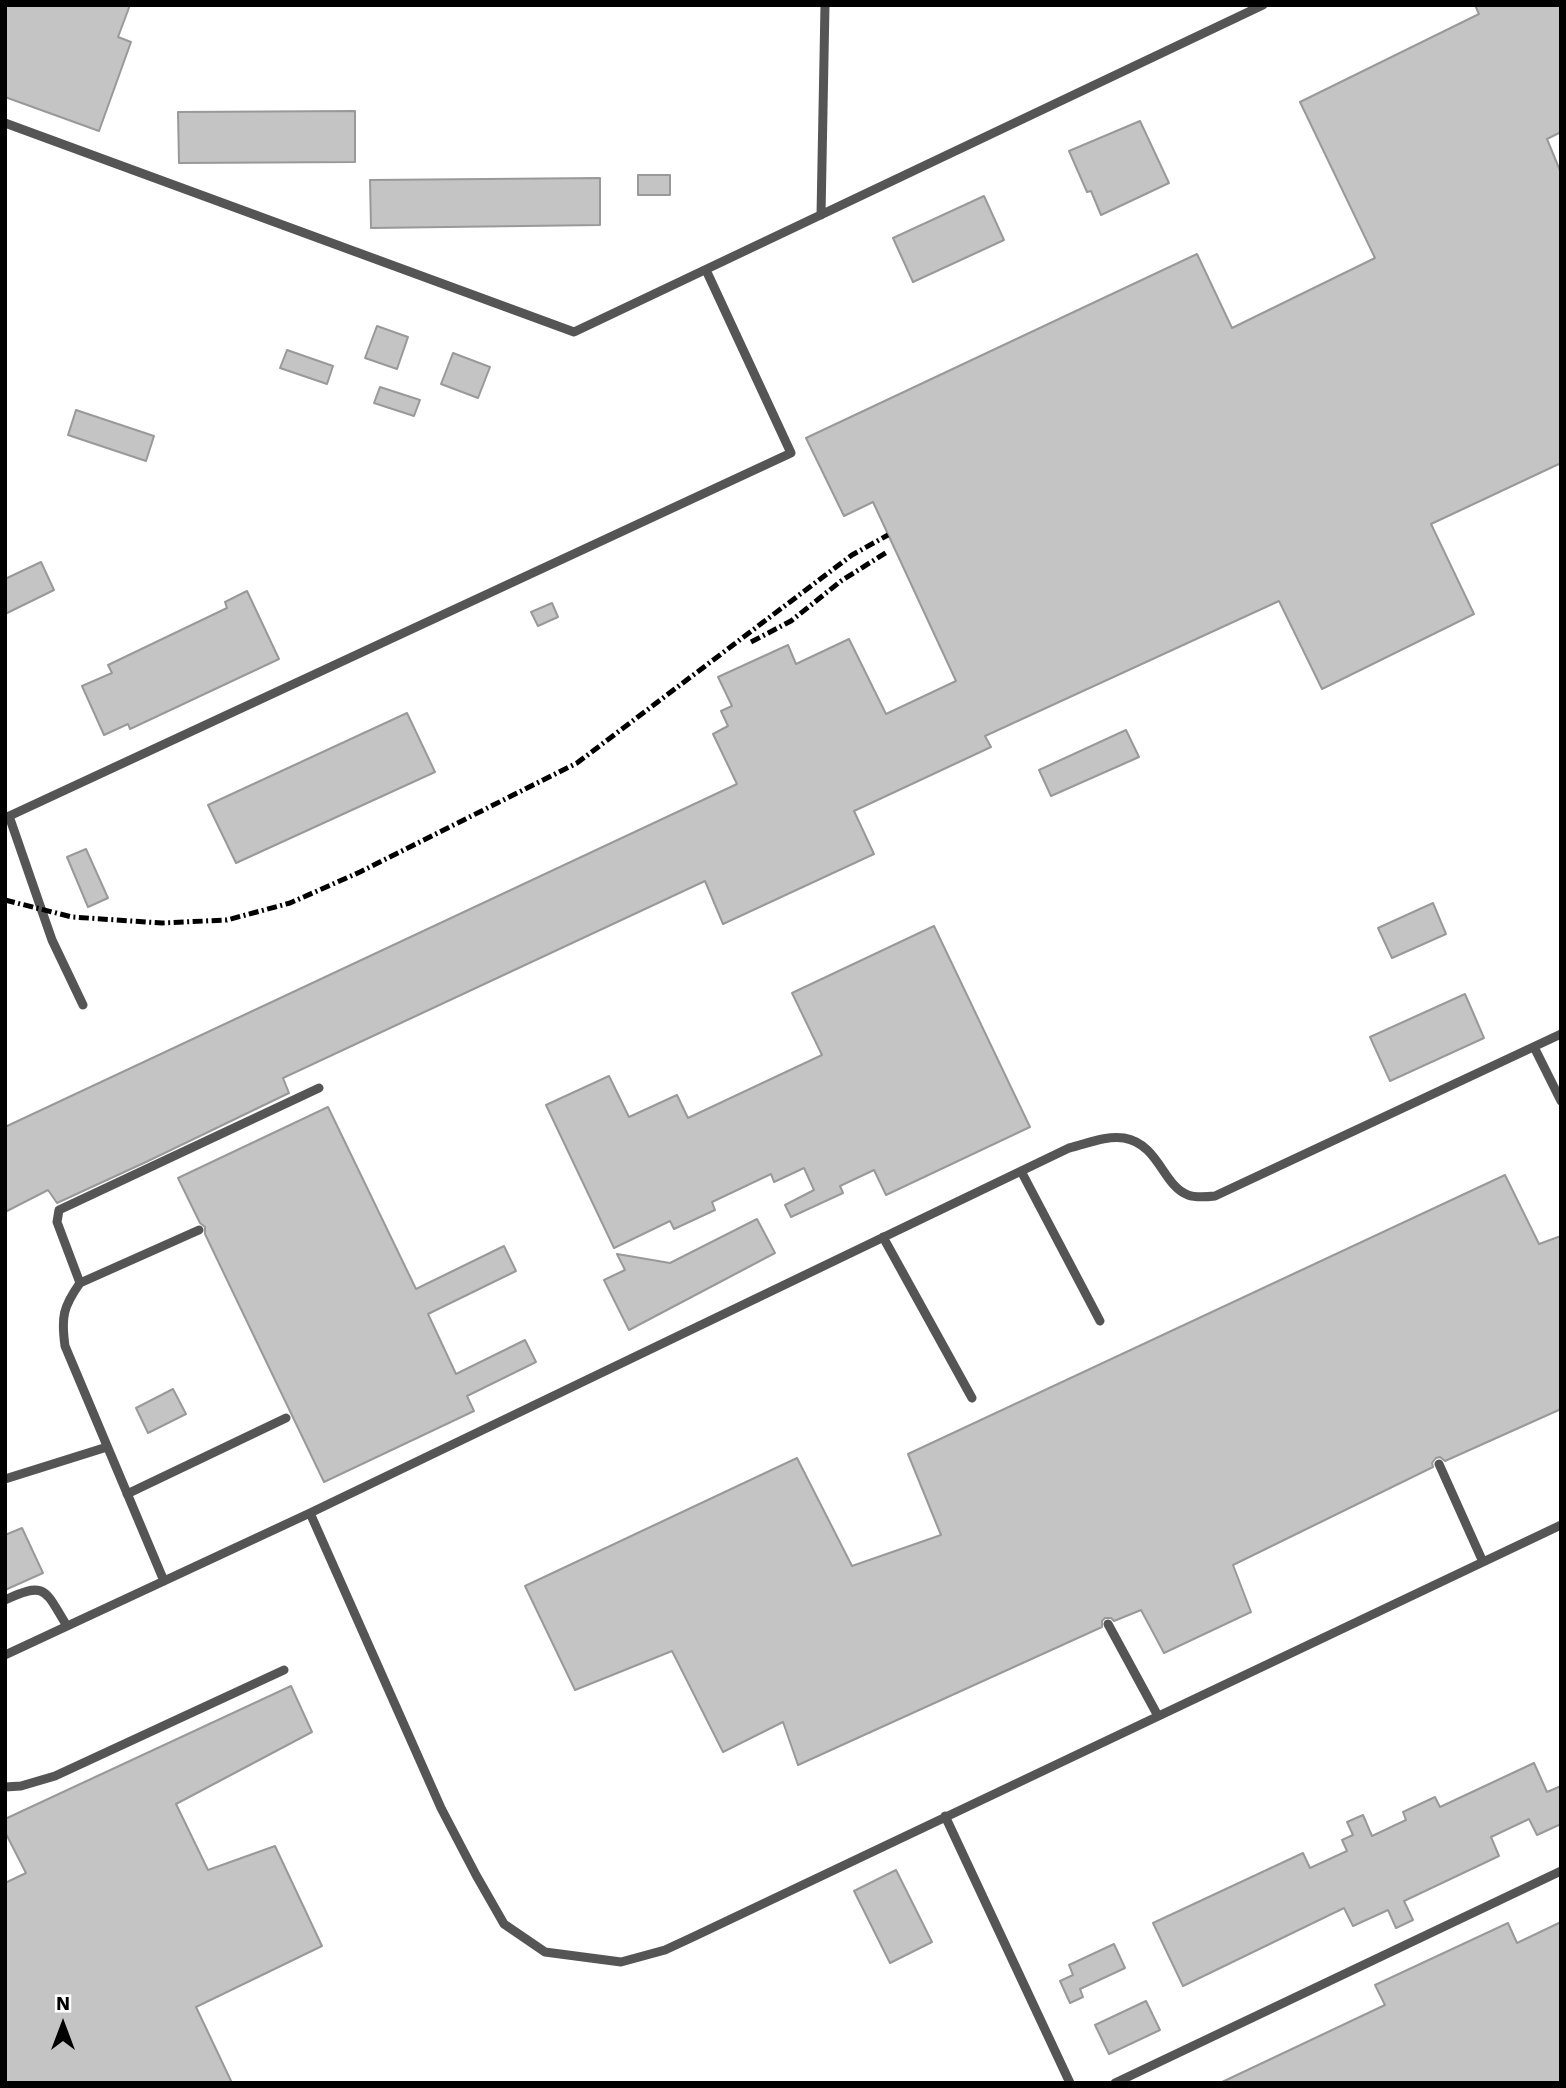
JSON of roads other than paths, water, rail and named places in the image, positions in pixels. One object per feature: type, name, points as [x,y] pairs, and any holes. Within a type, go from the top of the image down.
[{"type":"lane","points":[[821,215],[825,5]]},
{"type":"lane","points":[[5,123],[574,332],[1262,5]]},
{"type":"lane","points":[[83,1005],[52,940],[7,817],[791,453],[706,270]]},
{"type":"lane","points":[[5,1655],[310,1513],[1069,1148],[1111,1138],[1125,1138],[1148,1149],[1181,1192],[1191,1197],[1215,1196],[1561,1034]]},
{"type":"lane","points":[[1534,1046],[1561,1101]]},
{"type":"lane","points":[[80,1283],[57,1222],[59,1210],[319,1088]]},
{"type":"lane","points":[[1021,1171],[1100,1321]]},
{"type":"lane","points":[[164,1581],[65,1346],[63,1315],[68,1301],[80,1283],[199,1230]]},
{"type":"lane","points":[[883,1237],[972,1398]]},
{"type":"lane","points":[[127,1494],[286,1418]]},
{"type":"lane","points":[[5,1479],[107,1447]]},
{"type":"lane","points":[[1439,1464],[1483,1562]]},
{"type":"lane","points":[[310,1513],[442,1808],[475,1875],[504,1924],[545,1952],[621,1962],[666,1950],[1561,1525]]},
{"type":"lane","points":[[5,1600],[30,1588],[40,1589],[47,1594],[67,1626]]},
{"type":"lane","points":[[1108,1624],[1158,1716]]},
{"type":"lane","points":[[5,1787],[22,1786],[55,1776],[284,1670]]},
{"type":"lane","points":[[945,1816],[1070,2083]]},
{"type":"lane","points":[[1115,2083],[1561,1871]]},
{"type":"railway","points":[[5,900],[72,917],[162,923],[227,920],[290,903],[360,872],[577,763],[852,555],[888,535]]},
{"type":"railway","points":[[751,642],[791,621],[841,581],[887,552]]}]
